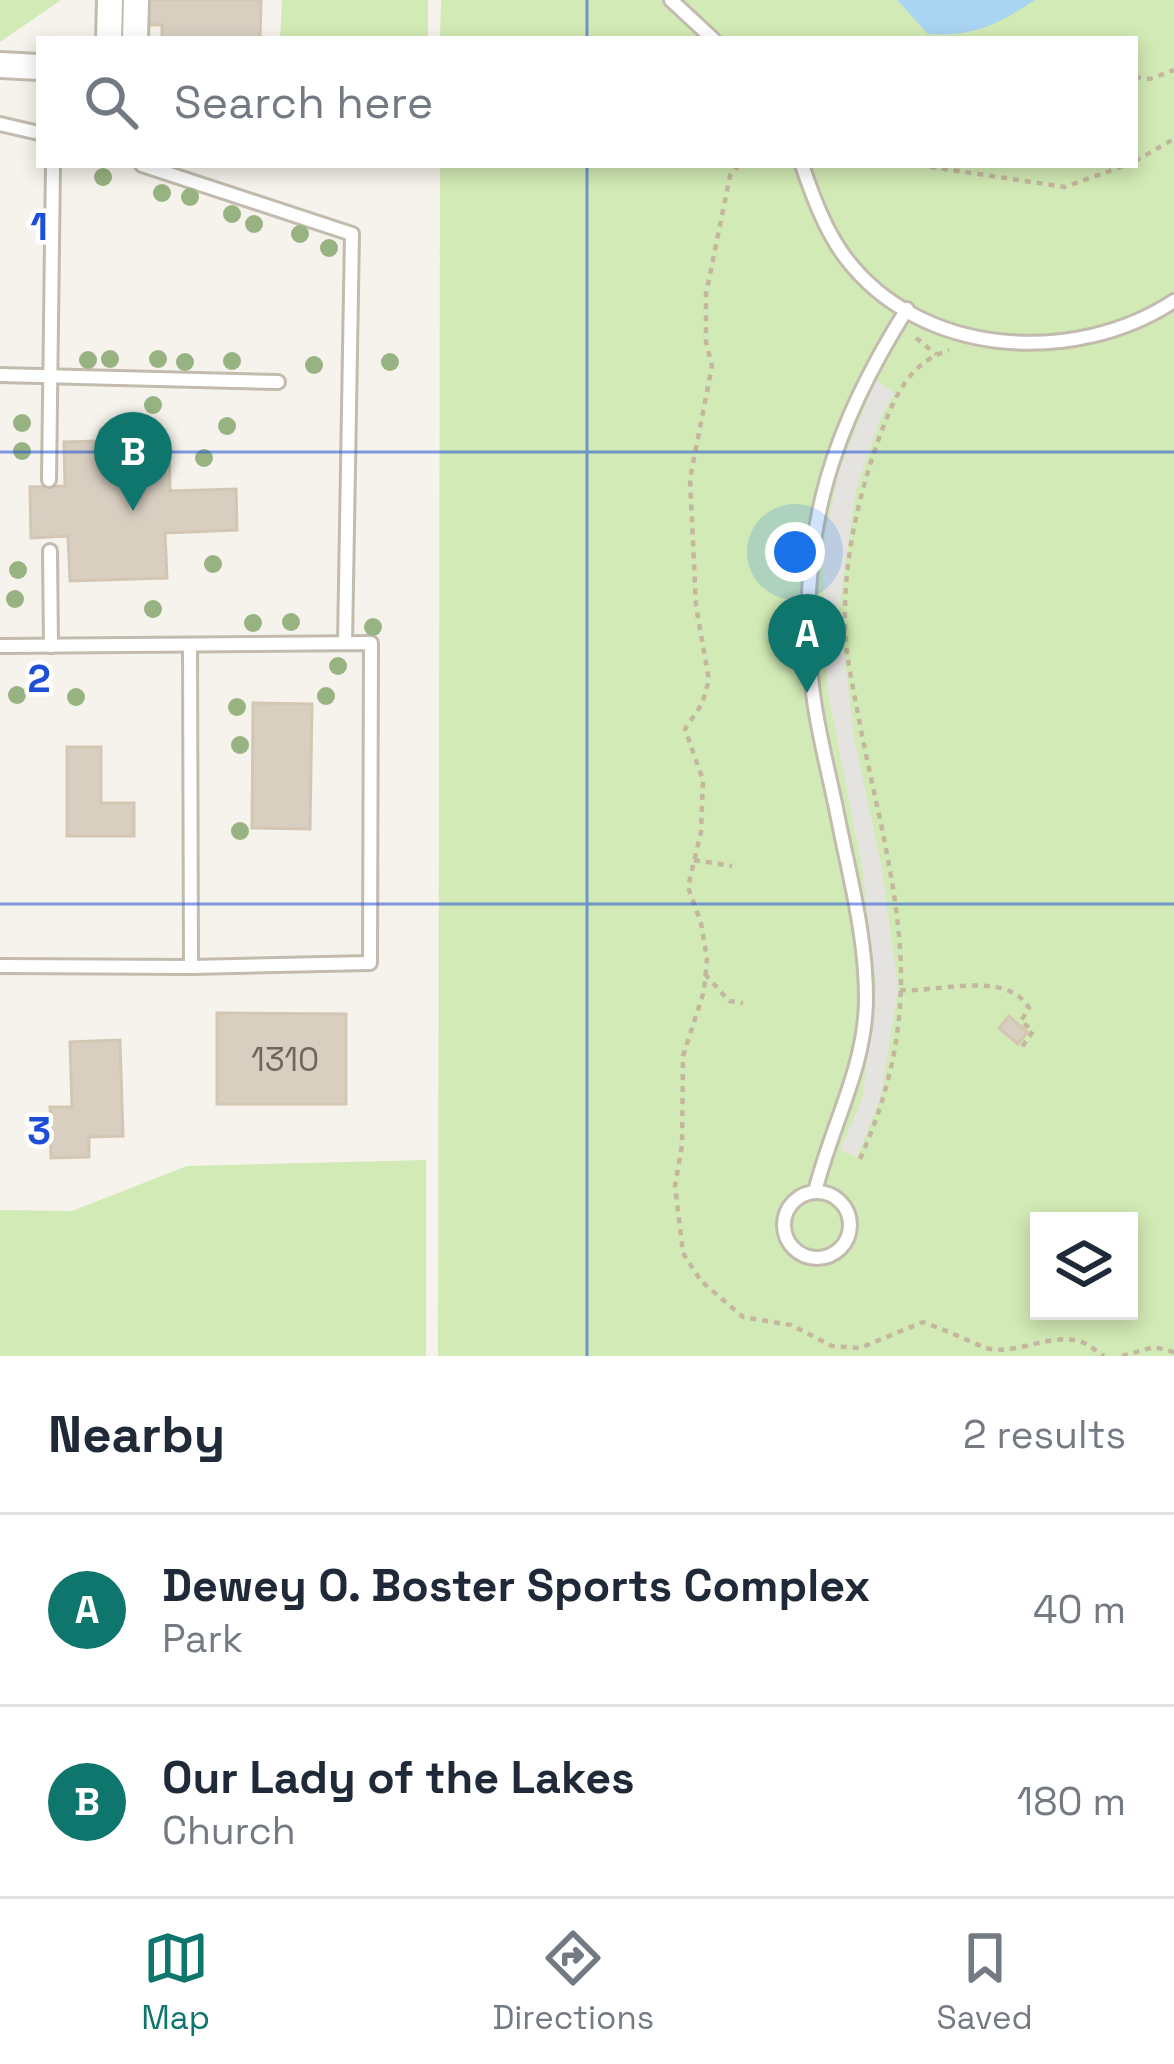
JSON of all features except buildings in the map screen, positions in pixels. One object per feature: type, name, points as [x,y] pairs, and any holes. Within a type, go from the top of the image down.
[{"type":"street","points":[[109,36],[110,0]]},
{"type":"street","points":[[135,36],[136,0]]},
{"type":"street","points":[[0,65],[36,67]]},
{"type":"lane","points":[[671,0],[710,36]]},
{"type":"lane","points":[[0,124],[36,132]]},
{"type":"lane","points":[[50,480],[53,168]]},
{"type":"lane","points":[[151,168],[352,234],[345,644]]},
{"type":"lane","points":[[803,168],[831,237],[848,261],[907,309],[980,340],[1045,343],[1107,334],[1174,301]]},
{"type":"lane","points":[[815,1192],[860,1054],[866,1003],[858,914],[810,668],[811,559],[836,443],[858,390],[907,309]]},
{"type":"lane","points":[[0,375],[278,382]]},
{"type":"lane","points":[[50,551],[51,646]]},
{"type":"lane","points":[[0,646],[371,643],[370,963],[0,966]]},
{"type":"lane","points":[[190,645],[191,968]]},
{"type":"lane","points":[[815,1192],[827,1193],[843,1204],[851,1228],[840,1250],[817,1258],[792,1247],[784,1222],[798,1198],[815,1192]]},
{"type":"path","points":[[1138,77],[1150,79],[1174,70]]},
{"type":"path","points":[[1138,159],[1174,139]]},
{"type":"path","points":[[737,168],[730,176],[706,294],[706,341],[712,366],[690,479],[694,584],[709,680],[703,704],[685,729],[703,780],[701,832],[688,887],[701,923],[706,974],[682,1056],[682,1144],[675,1186],[683,1253],[701,1280],[743,1317],[791,1325],[832,1346],[860,1348],[923,1322],[985,1348],[1022,1352],[1046,1343],[1079,1341],[1104,1356]]},
{"type":"path","points":[[937,168],[1065,188],[1118,168]]},
{"type":"path","points":[[916,338],[936,355]]},
{"type":"path","points":[[860,1160],[882,1110],[900,990],[895,900],[849,668],[844,617],[849,557],[861,488],[903,385],[925,358],[948,350]]},
{"type":"path","points":[[694,860],[732,866]]},
{"type":"path","points":[[706,974],[728,1001],[743,1003]]},
{"type":"path","points":[[900,990],[976,985],[1012,992],[1029,1009],[1021,1021]]},
{"type":"path","points":[[1013,1015],[1033,1031],[1022,1047]]},
{"type":"path","points":[[1122,1356],[1154,1347],[1174,1352]]},
{"type":"green space","points":[[0,0],[61,0],[0,42]]},
{"type":"green space","points":[[282,0],[428,0],[428,36],[280,36]]},
{"type":"green space","points":[[441,0],[1174,0],[1174,1356],[438,1356],[440,168],[1138,168],[1138,36],[440,36]]},
{"type":"green space","points":[[426,1160],[426,1356],[0,1356],[0,1210],[72,1211],[187,1166]]},
{"type":"shaded area","points":[[876,379],[895,393],[881,417],[856,490],[839,610],[854,737],[882,869],[898,988],[881,1097],[857,1157],[840,1150],[862,1099],[876,987],[862,867],[827,688],[823,571],[825,535],[839,471]]},
{"type":"water","points":[[897,0],[1035,0],[984,28],[928,34]]},
{"type":"place","name":"Our Lady of the Lakes","points":[[133,511]]},
{"type":"place","name":"Dewey O. Boster Sports Complex","points":[[807,693]]}]
